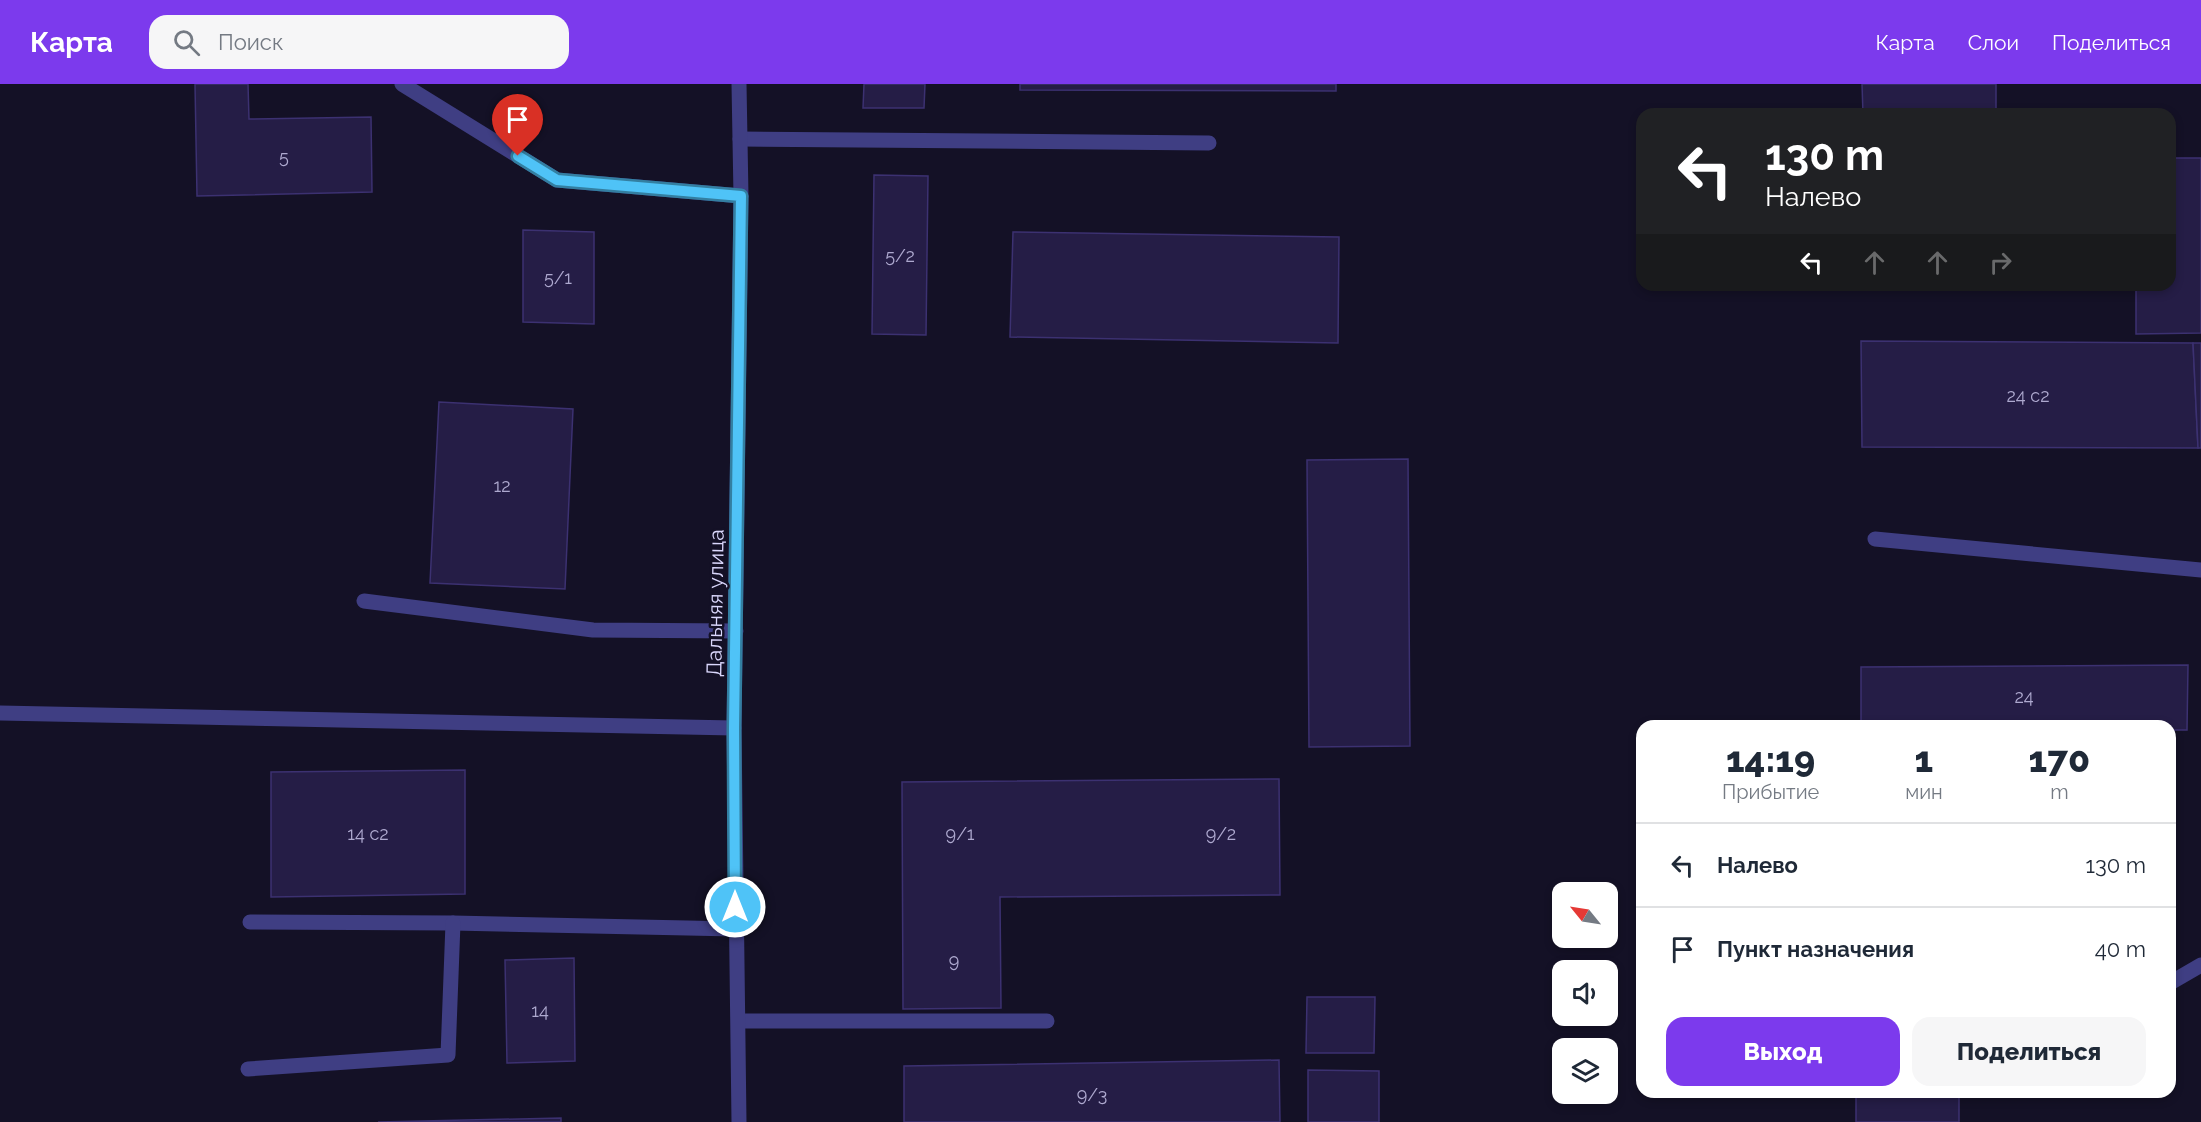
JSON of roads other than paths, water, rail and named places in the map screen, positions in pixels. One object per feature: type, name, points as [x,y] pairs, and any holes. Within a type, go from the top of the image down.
[{"type":"street","points":[[402,84],[557,180],[741,196]]},
{"type":"street","name":"Дальняя улица","points":[[739,84],[741,196],[734,728],[739,1122]]},
{"type":"street","points":[[740,139],[1209,143]]},
{"type":"street","points":[[1875,538],[2201,570]]},
{"type":"street","points":[[364,601],[593,630],[736,631]]},
{"type":"street","points":[[0,713],[734,728]]},
{"type":"street","points":[[250,922],[453,923],[735,929]]},
{"type":"street","points":[[248,1069],[448,1055],[453,923]]},
{"type":"street","points":[[2176,980],[2201,965]]},
{"type":"street","points":[[738,1021],[1047,1021]]}]
